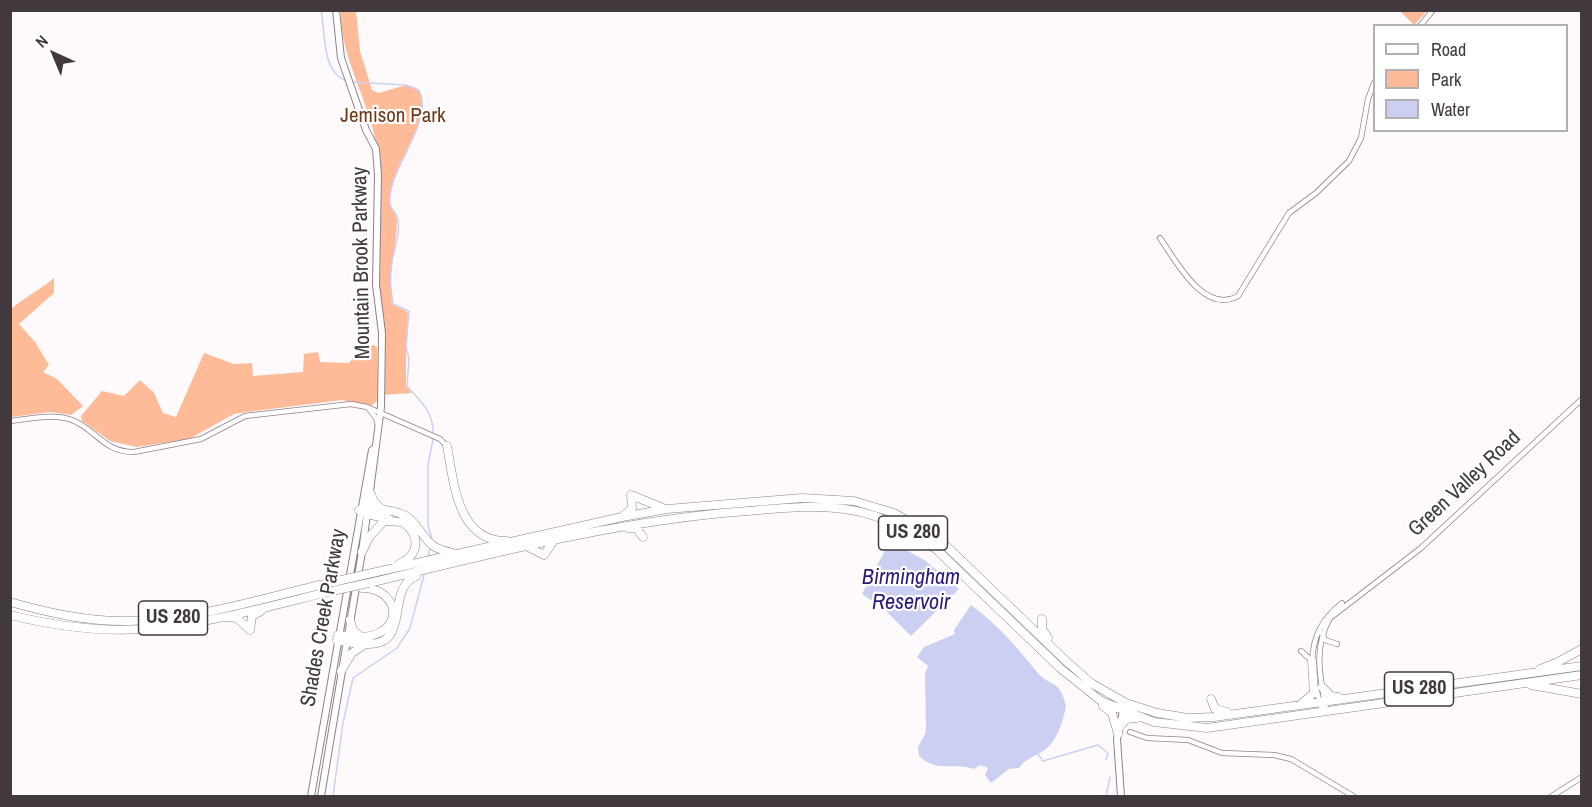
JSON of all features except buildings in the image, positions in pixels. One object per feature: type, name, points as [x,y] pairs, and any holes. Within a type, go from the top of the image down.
[{"type":"highway","points":[[447,446],[456,496],[469,523],[490,538],[517,540]]},
{"type":"highway","points":[[371,494],[374,502],[384,511]]},
{"type":"highway","points":[[622,517],[632,508],[631,495],[651,505],[667,509]]},
{"type":"highway","name":"US 280","points":[[10,602],[87,619],[152,620],[198,613],[622,517],[667,509],[826,498],[878,507],[910,521],[939,539],[1022,622],[1029,633],[1036,631],[1091,683],[1126,703],[1157,713],[1197,717],[1323,706],[1521,679],[1581,666]]},
{"type":"highway","name":"US 280","points":[[10,615],[58,625],[124,630],[168,627],[286,602],[298,603],[435,567],[608,529],[659,520],[818,506],[854,510],[880,518],[913,533],[937,550],[1088,692],[1122,711],[1142,718],[1175,725],[1207,728],[1357,698],[1521,679],[1581,675]]},
{"type":"highway","points":[[365,511],[384,511],[409,518],[428,544],[436,549],[458,554]]},
{"type":"highway","points":[[365,511],[403,522],[411,528],[416,545],[408,559],[385,570]]},
{"type":"highway","points":[[567,539],[634,520],[640,514]]},
{"type":"highway","points":[[362,552],[377,527],[392,520]]},
{"type":"highway","points":[[608,529],[636,528],[643,537],[647,526],[659,520]]},
{"type":"highway","points":[[937,550],[1022,622],[1038,621],[1042,616],[1045,635],[1077,670]]},
{"type":"highway","points":[[342,638],[382,641],[389,636],[394,629],[400,596],[408,579],[435,567]]},
{"type":"highway","points":[[366,585],[388,599],[395,617]]},
{"type":"highway","points":[[219,617],[237,618],[250,630],[252,616],[274,605]]},
{"type":"highway","points":[[350,620],[353,630],[364,641]]},
{"type":"highway","points":[[341,671],[352,653],[364,641]]},
{"type":"highway","points":[[1521,679],[1581,649]]},
{"type":"highway","points":[[1295,707],[1310,699],[1314,693],[1312,661]]},
{"type":"highway","points":[[1060,668],[1082,692],[1112,713],[1119,731]]},
{"type":"highway","points":[[1521,679],[1581,694]]},
{"type":"highway","points":[[1322,687],[1331,696],[1352,695],[1357,698]]},
{"type":"highway","points":[[1197,717],[1206,711],[1211,699],[1215,709],[1240,714]]},
{"type":"highway","points":[[1119,731],[1126,719],[1142,718]]},
{"type":"main road","name":"Mountain Brook Parkway","points":[[336,10],[337,35],[347,78],[376,149],[378,175],[376,285],[382,333],[380,413]]},
{"type":"main road","name":"Shades Creek Parkway","points":[[311,796],[365,511],[371,494],[380,413]]},
{"type":"main road","name":"Shades Creek Parkway","points":[[321,796],[341,671],[342,638],[350,620],[362,552],[372,450],[375,448]]},
{"type":"main road","points":[[1121,796],[1119,731],[1122,711],[1126,703]]},
{"type":"street","points":[[1422,24],[1433,10]]},
{"type":"street","points":[[1160,238],[1191,281],[1203,292],[1221,300],[1238,296],[1289,213],[1316,193],[1349,161],[1361,138],[1368,99],[1373,86]]},
{"type":"street","name":"Green Valley Road","points":[[1322,633],[1330,618],[1343,605],[1368,590],[1420,548],[1581,399]]},
{"type":"street","points":[[10,421],[62,417],[75,421],[104,444],[124,452],[134,452],[201,439],[245,416],[327,404],[351,404],[380,413],[440,439],[447,446]]},
{"type":"street","points":[[367,408],[376,418],[378,426]]},
{"type":"street","name":"Green Valley Road","points":[[1323,706],[1312,661],[1317,631],[1326,615],[1341,603],[1368,590]]},
{"type":"street","points":[[1322,633],[1325,640],[1337,644]]},
{"type":"street","points":[[1322,633],[1318,648],[1323,706]]},
{"type":"street","points":[[1301,651],[1312,661]]},
{"type":"street","points":[[1130,732],[1147,738],[1188,740],[1222,753],[1262,754],[1291,759],[1353,796]]},
{"type":"street","points":[[1552,796],[1581,777]]},
{"type":"green space","name":"Jemison Park","points":[[341,11],[356,11],[360,51],[372,90],[379,93],[406,85],[419,90],[422,100],[419,122],[394,180],[390,201],[397,221],[392,273],[392,304],[408,312],[406,386],[412,393],[382,395],[383,352],[378,281],[380,194],[378,160],[372,126],[345,45]]},
{"type":"green space","points":[[1400,11],[1427,11],[1415,24]]},
{"type":"green space","points":[[54,278],[54,293],[19,324],[35,342],[49,365],[43,372],[57,379],[83,406],[71,415],[50,412],[11,417],[11,309]]},
{"type":"green space","points":[[364,346],[377,347],[378,394],[377,401],[371,406],[342,400],[234,414],[189,439],[137,447],[110,441],[82,421],[81,416],[102,391],[124,396],[140,380],[154,393],[163,413],[176,417],[204,353],[234,364],[252,363],[253,376],[303,372],[304,354],[318,352],[320,362],[349,363]]},
{"type":"water","name":"Birmingham Reservoir","points":[[890,541],[926,561],[959,589],[911,636],[886,611],[862,594]]},
{"type":"water","points":[[971,605],[1006,636],[1042,677],[1057,687],[1066,706],[1054,740],[1046,749],[1027,760],[1019,768],[1009,769],[991,783],[985,775],[988,768],[980,765],[974,769],[939,766],[919,756],[918,747],[926,732],[925,673],[928,666],[917,657],[924,647],[955,634],[954,630]]},
{"type":"waterway","points":[[321,10],[328,60],[332,69],[346,81]]},
{"type":"waterway","points":[[351,82],[406,85],[419,90],[422,100],[422,110],[415,134],[391,190],[390,204],[397,216],[398,228],[390,280],[393,304],[409,311],[406,347],[409,359],[407,386],[421,401],[428,413],[433,433]]},
{"type":"waterway","points":[[432,539],[428,525],[428,465],[433,439]]},
{"type":"waterway","points":[[428,556],[430,549]]},
{"type":"waterway","points":[[333,796],[343,723],[353,678],[397,648],[410,628],[424,575]]},
{"type":"waterway","points":[[1038,754],[1043,761],[1098,745],[1108,753],[1106,760]]},
{"type":"waterway","points":[[1106,796],[1110,777]]}]
